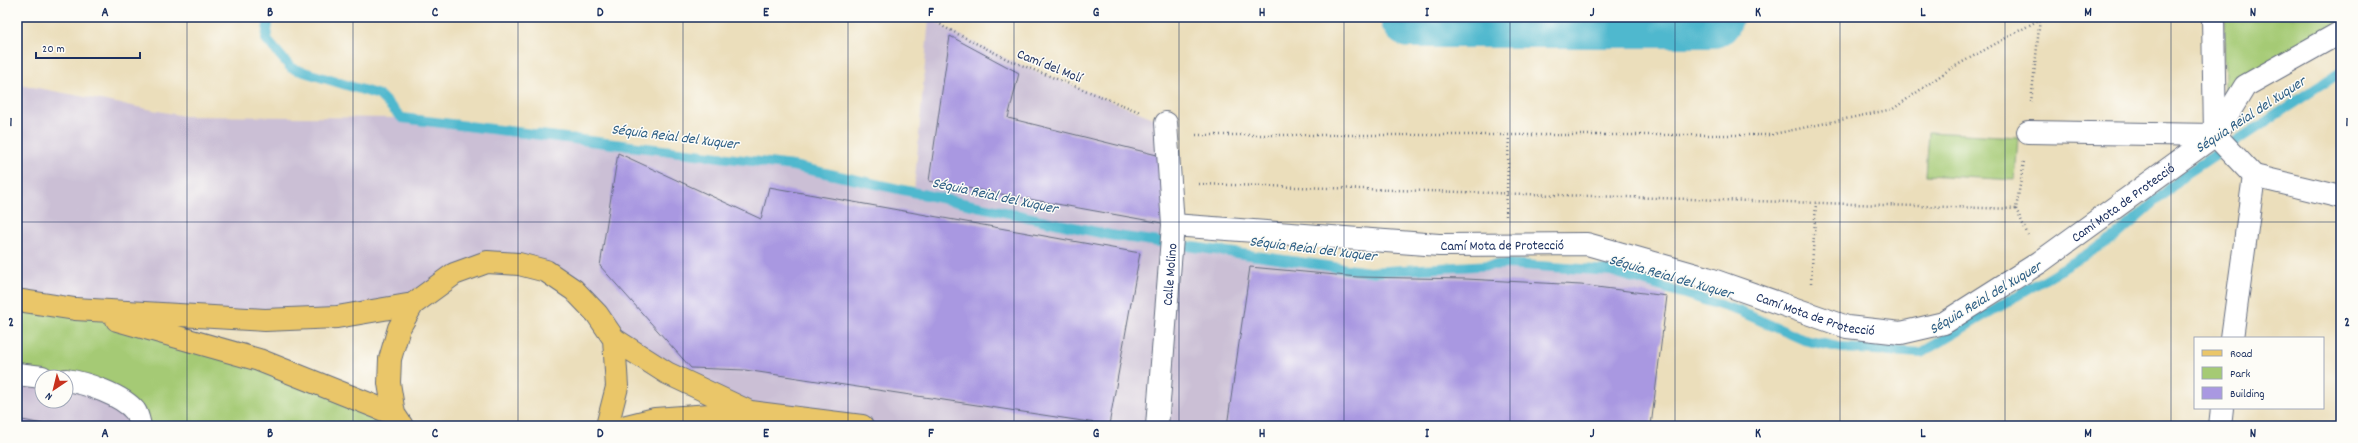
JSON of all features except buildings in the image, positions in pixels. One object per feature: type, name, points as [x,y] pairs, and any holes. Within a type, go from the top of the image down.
[{"type":"main road","points":[[17,300],[75,309],[265,320],[337,317],[412,304],[454,274],[487,262],[519,264],[546,271],[574,290],[597,314],[614,339],[667,373],[750,419]]},
{"type":"main road","points":[[398,420],[389,383],[390,360],[399,328],[412,304]]},
{"type":"main road","points":[[75,309],[259,360],[398,420]]},
{"type":"main road","points":[[607,426],[616,386],[614,339]]},
{"type":"main road","points":[[627,426],[655,419],[750,419],[862,426]]},
{"type":"street","points":[[2213,17],[2215,136],[2254,176],[2341,198]]},
{"type":"street","name":"Camí Mota de Protecció","points":[[1173,225],[1439,245],[1587,244],[1707,278],[1847,327],[1901,334],[1944,323],[2040,262],[2215,136],[2245,86],[2341,32]]},
{"type":"street","name":"Calle Molino","points":[[1157,426],[1173,225],[1169,183],[1167,129]]},
{"type":"street","points":[[2028,132],[2215,136]]},
{"type":"street","points":[[2232,337],[2254,176]]},
{"type":"street","points":[[17,374],[34,376]]},
{"type":"street","points":[[74,381],[83,382],[122,400],[138,419]]},
{"type":"street","points":[[2220,426],[2222,409]]},
{"type":"path","name":"Camí del Molí","points":[[931,17],[944,27],[1009,60],[1167,129]]},
{"type":"path","points":[[1167,129],[1509,136],[1769,135],[1893,109],[1950,69],[2044,17]]},
{"type":"path","points":[[1169,183],[2016,209],[2028,132],[2040,19]]},
{"type":"path","points":[[1505,245],[1509,136]]},
{"type":"path","points":[[1810,314],[1816,202]]},
{"type":"shaded area","points":[[929,17],[944,27],[1009,60],[1166,123],[1171,244],[1369,272],[1509,264],[1611,271],[1668,289],[1651,426],[862,426],[751,412],[667,373],[574,290],[487,262],[413,304],[337,317],[17,300],[17,84],[184,116],[402,118],[793,166],[914,192]]},
{"type":"shaded area","points":[[17,374],[34,376],[34,409],[74,409],[74,381],[83,382],[140,426],[17,426]]},
{"type":"green space","points":[[2224,17],[2341,17],[2341,32],[2225,97]]},
{"type":"green space","points":[[1929,132],[2018,137],[2015,180],[1926,175]]},
{"type":"green space","points":[[17,300],[75,309],[259,360],[402,426],[140,426],[136,412],[74,381],[74,369],[34,369],[34,375],[17,374]]},
{"type":"waterway","name":"Séquia Reial del Xuquer","points":[[269,17],[266,39],[291,68],[379,95],[402,118],[793,166],[1110,235],[1369,272],[1509,264],[1611,271],[1739,311],[1804,340],[1843,348],[1921,353],[2114,238],[2186,174],[2341,72]]},
{"type":"waterway","points":[[1411,17],[1712,17]]}]
